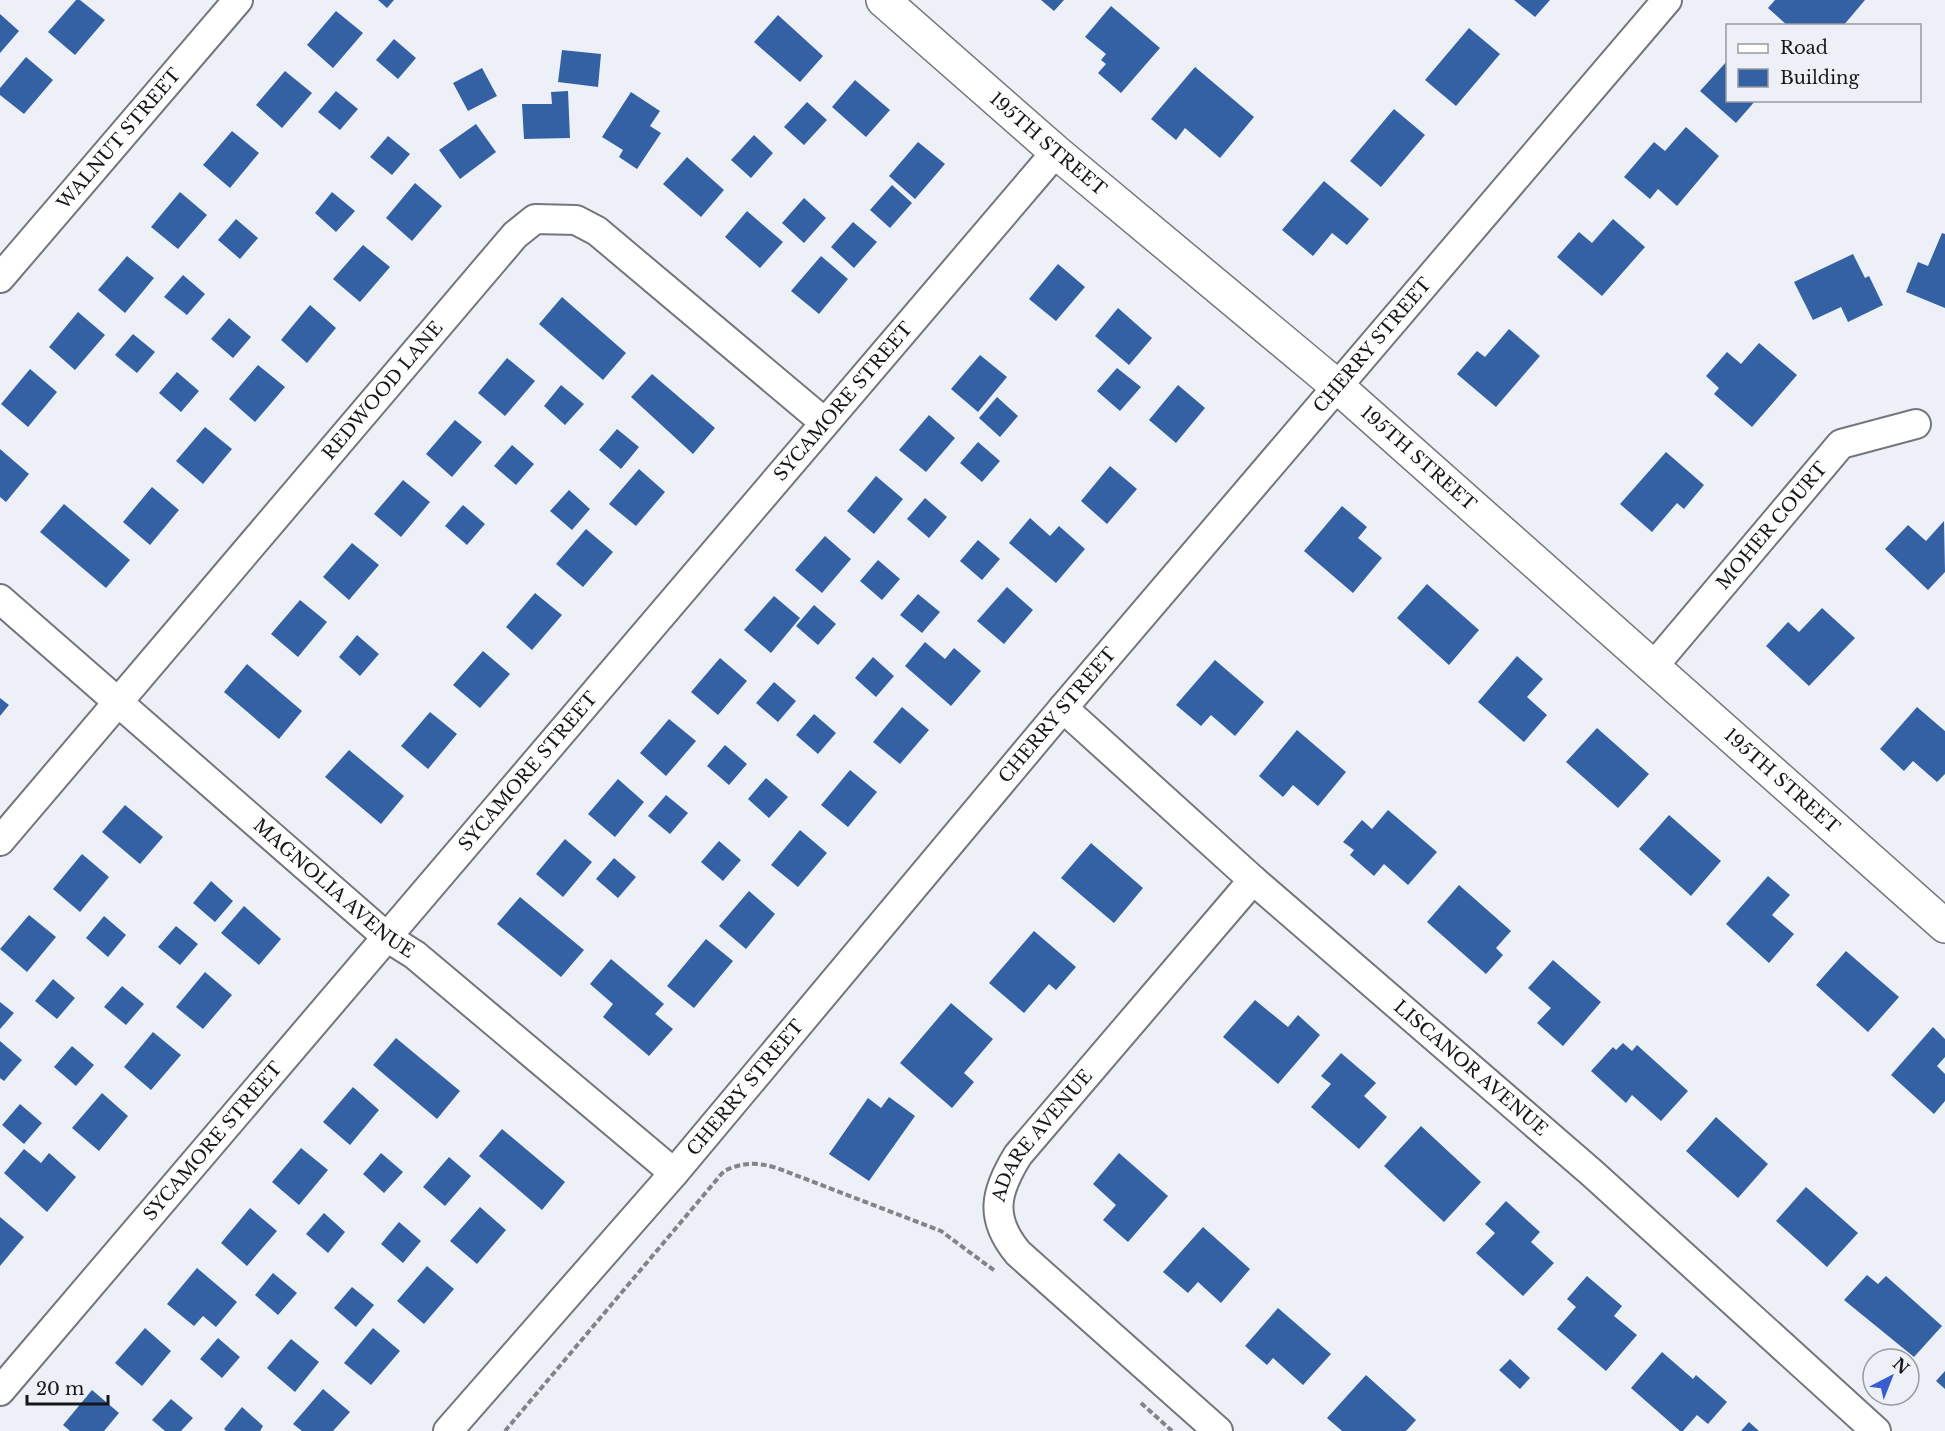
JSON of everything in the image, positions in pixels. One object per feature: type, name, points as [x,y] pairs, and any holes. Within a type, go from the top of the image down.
[{"type":"street","name":"WALNUT STREET","points":[[0,278],[238,0]]},
{"type":"street","name":"195TH STREET","points":[[883,0],[1056,152],[1338,387],[1945,926]]},
{"type":"street","name":"CHERRY STREET","points":[[448,1431],[674,1173],[1063,708],[1667,0]]},
{"type":"street","name":"SYCAMORE STREET","points":[[0,1391],[1056,152]]},
{"type":"street","name":"REDWOOD LANE","points":[[0,841],[117,700],[515,235],[535,219],[576,220],[597,231],[824,422]]},
{"type":"street","name":"MOHER COURT","points":[[1652,668],[1841,444],[1916,424]]},
{"type":"street","name":"MAGNOLIA AVENUE","points":[[0,599],[388,938],[415,955],[674,1173]]},
{"type":"street","name":"LISCANOR AVENUE","points":[[1063,708],[1253,880],[1592,1173],[1876,1431]]},
{"type":"street","name":"ADARE AVENUE","points":[[1218,1431],[1018,1253],[1006,1239],[999,1221],[998,1201],[1002,1185],[1018,1155],[1253,880]]},
{"type":"path","points":[[505,1431],[724,1171],[739,1164],[754,1162],[777,1168],[941,1231],[995,1272]]},
{"type":"path","points":[[1137,1399],[1172,1431]]},
{"type":"building","points":[[76,0],[80,0],[105,20],[75,55],[48,32]]},
{"type":"building","points":[[378,0],[394,0],[387,8]]},
{"type":"building","points":[[1041,0],[1064,0],[1054,11]]},
{"type":"building","points":[[1514,0],[1550,0],[1535,17]]},
{"type":"building","points":[[1775,0],[1865,0],[1845,24],[1786,24],[1768,8]]},
{"type":"building","points":[[1111,6],[1160,48],[1121,93],[1098,73],[1106,64],[1101,60],[1106,54],[1085,37]]},
{"type":"building","points":[[336,11],[363,33],[333,68],[307,45]]},
{"type":"building","points":[[0,14],[19,31],[0,53]]},
{"type":"building","points":[[778,15],[823,56],[800,82],[754,42]]},
{"type":"building","points":[[1469,28],[1500,54],[1456,106],[1425,80]]},
{"type":"building","points":[[394,39],[416,58],[398,79],[376,60]]},
{"type":"building","points":[[562,50],[601,54],[598,87],[558,82]]},
{"type":"building","points":[[26,57],[53,80],[24,114],[0,95],[0,88]]},
{"type":"building","points":[[1726,62],[1726,102],[1754,102],[1736,123],[1700,91]]},
{"type":"building","points":[[1195,67],[1254,117],[1220,158],[1185,128],[1176,140],[1151,119]]},
{"type":"building","points":[[482,68],[497,96],[468,111],[453,83]]},
{"type":"building","points":[[285,71],[312,93],[282,128],[256,105]]},
{"type":"building","points":[[855,80],[890,110],[866,137],[832,107]]},
{"type":"building","points":[[336,91],[358,109],[340,130],[318,112]]},
{"type":"building","points":[[568,91],[570,138],[524,139],[522,104],[552,104],[551,92]]},
{"type":"building","points":[[631,92],[660,111],[650,126],[661,133],[637,169],[619,157],[623,150],[602,137]]},
{"type":"building","points":[[807,102],[827,120],[804,145],[784,127]]},
{"type":"building","points":[[1394,109],[1425,135],[1381,187],[1350,161]]},
{"type":"building","points":[[476,124],[496,152],[460,179],[439,150]]},
{"type":"building","points":[[1686,127],[1719,156],[1677,206],[1658,189],[1650,199],[1624,177],[1654,142],[1665,151]]},
{"type":"building","points":[[232,131],[259,153],[230,188],[203,165]]},
{"type":"building","points":[[754,135],[773,153],[751,178],[731,160]]},
{"type":"building","points":[[388,136],[410,154],[392,175],[370,157]]},
{"type":"building","points":[[918,142],[945,164],[915,199],[889,176]]},
{"type":"building","points":[[687,157],[724,190],[701,217],[663,184]]},
{"type":"building","points":[[1324,181],[1369,219],[1347,245],[1332,233],[1313,256],[1282,230]]},
{"type":"building","points":[[415,183],[442,206],[412,241],[386,218]]},
{"type":"building","points":[[892,185],[912,203],[890,228],[870,210]]},
{"type":"building","points":[[180,192],[207,215],[178,249],[151,227]]},
{"type":"building","points":[[332,192],[355,211],[336,232],[315,213]]},
{"type":"building","points":[[804,198],[826,218],[804,243],[782,223]]},
{"type":"building","points":[[747,211],[783,242],[760,268],[725,237]]},
{"type":"building","points":[[236,219],[258,238],[240,259],[218,240]]},
{"type":"building","points":[[1613,219],[1645,247],[1602,296],[1557,257],[1579,232],[1592,243]]},
{"type":"building","points":[[853,222],[877,242],[854,268],[831,247]]},
{"type":"building","points":[[1942,233],[1945,234],[1945,308],[1906,292],[1918,262],[1928,266]]},
{"type":"building","points":[[363,245],[390,267],[360,302],[333,279]]},
{"type":"building","points":[[1853,254],[1865,278],[1869,276],[1883,305],[1848,322],[1841,307],[1813,320],[1794,282]]},
{"type":"building","points":[[127,256],[154,278],[125,313],[98,290]]},
{"type":"building","points":[[821,256],[848,279],[819,314],[791,291]]},
{"type":"building","points":[[1058,264],[1085,287],[1056,321],[1029,299]]},
{"type":"building","points":[[183,275],[205,294],[187,315],[164,297]]},
{"type":"building","points":[[562,297],[626,353],[603,380],[539,324]]},
{"type":"building","points":[[310,305],[336,328],[307,363],[281,340]]},
{"type":"building","points":[[1118,308],[1152,338],[1129,365],[1095,336]]},
{"type":"building","points":[[78,312],[105,335],[75,370],[49,347]]},
{"type":"building","points":[[229,318],[251,337],[233,358],[211,339]]},
{"type":"building","points":[[1509,329],[1540,356],[1496,407],[1457,374],[1477,351],[1485,357]]},
{"type":"building","points":[[133,334],[155,352],[137,373],[115,355]]},
{"type":"building","points":[[1759,343],[1797,375],[1752,427],[1714,394],[1719,388],[1706,376],[1727,352],[1741,364]]},
{"type":"building","points":[[980,355],[1007,377],[978,412],[951,389]]},
{"type":"building","points":[[507,358],[535,381],[505,416],[478,393]]},
{"type":"building","points":[[258,365],[285,387],[255,422],[229,399]]},
{"type":"building","points":[[1117,368],[1141,387],[1120,411],[1097,391]]},
{"type":"building","points":[[30,369],[57,392],[28,427],[1,404]]},
{"type":"building","points":[[177,372],[199,391],[181,412],[159,393]]},
{"type":"building","points":[[652,374],[715,428],[693,454],[631,397]]},
{"type":"building","points":[[561,385],[584,404],[565,425],[544,406]]},
{"type":"building","points":[[1178,385],[1205,408],[1176,443],[1149,420]]},
{"type":"building","points":[[997,397],[1018,416],[1000,437],[979,418]]},
{"type":"building","points":[[929,415],[955,438],[926,472],[899,450]]},
{"type":"building","points":[[455,420],[482,442],[452,477],[426,454]]},
{"type":"building","points":[[205,427],[232,449],[203,484],[176,461]]},
{"type":"building","points":[[617,429],[639,447],[621,469],[599,450]]},
{"type":"building","points":[[978,442],[1000,461],[982,482],[960,463]]},
{"type":"building","points":[[512,445],[534,464],[516,485],[494,466]]},
{"type":"building","points":[[0,449],[29,474],[6,502],[0,497]]},
{"type":"building","points":[[1666,452],[1704,485],[1684,509],[1677,503],[1652,532],[1620,504]]},
{"type":"building","points":[[1110,466],[1137,489],[1107,524],[1081,501]]},
{"type":"building","points":[[639,469],[665,492],[636,526],[609,504]]},
{"type":"building","points":[[876,476],[903,499],[874,534],[847,511]]},
{"type":"building","points":[[403,480],[430,502],[401,537],[374,514]]},
{"type":"building","points":[[152,487],[179,510],[150,545],[123,522]]},
{"type":"building","points":[[569,490],[590,509],[572,530],[550,511]]},
{"type":"building","points":[[925,498],[947,517],[929,538],[907,519]]},
{"type":"building","points":[[64,504],[130,560],[106,588],[40,532]]},
{"type":"building","points":[[463,505],[485,524],[467,545],[445,526]]},
{"type":"building","points":[[1342,506],[1367,527],[1358,538],[1382,558],[1353,593],[1304,551]]},
{"type":"building","points":[[1030,518],[1050,536],[1059,526],[1085,549],[1056,583],[1009,543]]},
{"type":"building","points":[[1944,521],[1945,572],[1928,590],[1885,549],[1908,525],[1926,541]]},
{"type":"building","points":[[586,529],[613,552],[583,587],[556,564]]},
{"type":"building","points":[[825,536],[851,559],[822,593],[795,570]]},
{"type":"building","points":[[978,540],[1000,559],[982,580],[960,561]]},
{"type":"building","points":[[352,543],[379,565],[349,600],[323,577]]},
{"type":"building","points":[[878,560],[900,579],[882,600],[860,581]]},
{"type":"building","points":[[1427,584],[1479,630],[1449,665],[1397,618]]},
{"type":"building","points":[[1007,587],[1033,610],[1004,644],[977,621]]},
{"type":"building","points":[[535,593],[562,615],[532,650],[506,627]]},
{"type":"building","points":[[918,594],[940,612],[922,633],[900,615]]},
{"type":"building","points":[[774,596],[800,618],[771,653],[744,630]]},
{"type":"building","points":[[300,600],[327,622],[298,657],[271,634]]},
{"type":"building","points":[[814,605],[836,624],[818,645],[796,626]]},
{"type":"building","points":[[1822,608],[1855,638],[1809,686],[1766,646],[1788,622],[1799,632]]},
{"type":"building","points":[[357,635],[379,654],[360,676],[339,657]]},
{"type":"building","points":[[925,642],[945,659],[954,648],[981,671],[951,706],[905,666]]},
{"type":"building","points":[[483,651],[510,674],[480,708],[453,685]]},
{"type":"building","points":[[1517,656],[1543,679],[1527,697],[1547,715],[1524,742],[1478,702]]},
{"type":"building","points":[[873,657],[894,676],[876,697],[855,678]]},
{"type":"building","points":[[720,658],[747,681],[718,715],[691,692]]},
{"type":"building","points":[[1215,660],[1264,702],[1235,736],[1211,715],[1201,726],[1176,705]]},
{"type":"building","points":[[247,664],[302,711],[279,739],[224,692]]},
{"type":"building","points":[[774,682],[796,701],[778,722],[756,703]]},
{"type":"building","points":[[0,698],[9,705],[0,716]]},
{"type":"building","points":[[902,707],[929,730],[900,764],[873,742]]},
{"type":"building","points":[[1917,707],[1945,731],[1945,774],[1937,782],[1913,761],[1904,771],[1880,749]]},
{"type":"building","points":[[430,712],[457,734],[428,769],[401,746]]},
{"type":"building","points":[[814,714],[836,733],[818,754],[796,735]]},
{"type":"building","points":[[669,719],[696,741],[666,776],[640,753]]},
{"type":"building","points":[[1597,728],[1649,774],[1618,808],[1566,762]]},
{"type":"building","points":[[1297,730],[1346,772],[1318,806],[1293,785],[1283,797],[1259,776]]},
{"type":"building","points":[[725,745],[747,764],[729,785],[707,766]]},
{"type":"building","points":[[349,750],[404,796],[381,824],[325,777]]},
{"type":"building","points":[[850,770],[877,792],[848,827],[821,805]]},
{"type":"building","points":[[766,778],[788,797],[769,818],[748,799]]},
{"type":"building","points":[[618,779],[644,802],[615,837],[588,814]]},
{"type":"building","points":[[666,795],[688,813],[670,834],[648,816]]},
{"type":"building","points":[[125,805],[163,837],[140,864],[102,832]]},
{"type":"building","points":[[1388,810],[1437,852],[1408,885],[1384,864],[1374,876],[1350,855],[1354,850],[1343,842],[1362,820],[1372,829]]},
{"type":"building","points":[[1669,815],[1721,861],[1691,896],[1639,849]]},
{"type":"building","points":[[800,830],[827,853],[798,887],[771,865]]},
{"type":"building","points":[[565,839],[592,862],[563,897],[536,874]]},
{"type":"building","points":[[719,841],[741,860],[723,881],[701,862]]},
{"type":"building","points":[[1091,843],[1143,888],[1114,923],[1061,878]]},
{"type":"building","points":[[82,854],[109,877],[80,912],[53,889]]},
{"type":"building","points":[[614,858],[636,877],[618,898],[596,879]]},
{"type":"building","points":[[1768,876],[1790,895],[1772,915],[1794,934],[1769,963],[1726,924]]},
{"type":"building","points":[[211,881],[233,901],[215,922],[193,903]]},
{"type":"building","points":[[1459,885],[1511,931],[1496,948],[1503,955],[1486,974],[1427,922]]},
{"type":"building","points":[[749,891],[775,914],[746,949],[719,926]]},
{"type":"building","points":[[520,897],[584,950],[561,977],[497,924]]},
{"type":"building","points":[[244,906],[281,939],[259,965],[221,933]]},
{"type":"building","points":[[29,915],[56,937],[27,972],[0,949]]},
{"type":"building","points":[[104,916],[126,935],[108,957],[86,938]]},
{"type":"building","points":[[176,926],[198,944],[180,965],[158,947]]},
{"type":"building","points":[[1034,931],[1076,967],[1056,990],[1049,984],[1024,1013],[989,983]]},
{"type":"building","points":[[706,939],[733,961],[694,1008],[667,986]]},
{"type":"building","points":[[1846,951],[1899,997],[1868,1032],[1816,985]]},
{"type":"building","points":[[611,959],[664,1004],[655,1014],[673,1029],[649,1056],[603,1017],[613,1004],[590,984]]},
{"type":"building","points":[[1553,960],[1601,1002],[1563,1046],[1537,1023],[1551,1008],[1528,988]]},
{"type":"building","points":[[205,972],[232,995],[203,1029],[176,1007]]},
{"type":"building","points":[[53,979],[75,998],[57,1019],[35,1001]]},
{"type":"building","points":[[122,986],[144,1004],[126,1025],[104,1007]]},
{"type":"building","points":[[1255,1000],[1288,1027],[1298,1015],[1320,1035],[1278,1084],[1223,1037]]},
{"type":"building","points":[[0,1002],[14,1013],[0,1029]]},
{"type":"building","points":[[951,1003],[993,1039],[964,1073],[974,1082],[952,1108],[900,1063]]},
{"type":"building","points":[[1933,1027],[1945,1039],[1945,1057],[1937,1066],[1945,1074],[1945,1101],[1934,1114],[1891,1075]]},
{"type":"building","points":[[153,1032],[181,1055],[151,1090],[124,1067]]},
{"type":"building","points":[[396,1038],[460,1091],[437,1119],[373,1065]]},
{"type":"building","points":[[0,1041],[22,1060],[4,1081],[0,1078]]},
{"type":"building","points":[[1623,1043],[1632,1051],[1637,1045],[1688,1091],[1661,1121],[1632,1095],[1626,1103],[1591,1071],[1613,1047],[1616,1050]]},
{"type":"building","points":[[72,1046],[94,1065],[76,1086],[54,1067]]},
{"type":"building","points":[[1341,1053],[1376,1083],[1364,1096],[1387,1117],[1359,1149],[1311,1107],[1331,1084],[1321,1076]]},
{"type":"building","points":[[353,1087],[379,1110],[350,1145],[323,1122]]},
{"type":"building","points":[[102,1093],[128,1116],[99,1151],[72,1128]]},
{"type":"building","points":[[889,1097],[915,1116],[869,1181],[829,1154],[868,1098],[881,1108]]},
{"type":"building","points":[[20,1104],[42,1123],[24,1144],[2,1125]]},
{"type":"building","points":[[1716,1117],[1768,1164],[1738,1198],[1686,1151]]},
{"type":"building","points":[[1421,1126],[1481,1182],[1444,1222],[1384,1166]]},
{"type":"building","points":[[502,1129],[565,1182],[542,1210],[479,1156]]},
{"type":"building","points":[[301,1148],[328,1170],[299,1205],[272,1182]]},
{"type":"building","points":[[24,1149],[41,1163],[49,1153],[76,1177],[47,1212],[4,1173]]},
{"type":"building","points":[[381,1153],[403,1172],[384,1193],[363,1174]]},
{"type":"building","points":[[1119,1153],[1168,1196],[1128,1242],[1103,1220],[1116,1205],[1093,1184]]},
{"type":"building","points":[[449,1157],[471,1176],[445,1206],[423,1187]]},
{"type":"building","points":[[1806,1187],[1858,1233],[1827,1267],[1776,1221]]},
{"type":"building","points":[[1506,1201],[1540,1232],[1531,1242],[1554,1263],[1523,1296],[1476,1253],[1495,1233],[1485,1224]]},
{"type":"building","points":[[480,1207],[506,1230],[477,1264],[450,1241]]},
{"type":"building","points":[[250,1208],[277,1231],[247,1266],[221,1243]]},
{"type":"building","points":[[324,1213],[345,1232],[328,1253],[306,1234]]},
{"type":"building","points":[[0,1217],[24,1237],[0,1266]]},
{"type":"building","points":[[399,1222],[421,1241],[403,1263],[381,1244]]},
{"type":"building","points":[[1203,1227],[1250,1269],[1221,1303],[1198,1282],[1188,1293],[1163,1272]]},
{"type":"building","points":[[427,1266],[454,1289],[424,1324],[397,1301]]},
{"type":"building","points":[[197,1268],[237,1302],[216,1327],[203,1316],[194,1326],[167,1304]]},
{"type":"building","points":[[273,1273],[297,1293],[278,1315],[255,1295]]},
{"type":"building","points":[[1867,1275],[1878,1284],[1886,1276],[1942,1326],[1921,1349],[1921,1347],[1902,1347],[1844,1300]]},
{"type":"building","points":[[1587,1276],[1622,1306],[1614,1316],[1637,1335],[1606,1371],[1557,1329],[1576,1307],[1567,1299]]},
{"type":"building","points":[[352,1287],[374,1305],[356,1327],[334,1308]]},
{"type":"building","points":[[1278,1308],[1331,1354],[1303,1385],[1273,1358],[1267,1365],[1245,1346]]},
{"type":"building","points":[[145,1328],[171,1351],[142,1386],[115,1363]]},
{"type":"building","points":[[373,1328],[400,1351],[371,1385],[344,1363]]},
{"type":"building","points":[[218,1338],[240,1357],[222,1378],[200,1359]]},
{"type":"building","points":[[291,1339],[319,1362],[295,1392],[267,1368]]},
{"type":"building","points":[[1662,1352],[1693,1379],[1696,1375],[1727,1402],[1708,1424],[1697,1415],[1683,1431],[1680,1431],[1631,1388]]},
{"type":"building","points":[[1510,1359],[1530,1378],[1520,1389],[1499,1370]]},
{"type":"building","points":[[1945,1371],[1945,1389],[1936,1381]]},
{"type":"building","points":[[1366,1375],[1416,1420],[1406,1431],[1342,1431],[1327,1418]]},
{"type":"building","points":[[323,1389],[350,1412],[333,1431],[302,1431],[293,1424]]},
{"type":"building","points":[[92,1390],[119,1413],[104,1431],[70,1431],[63,1425]]},
{"type":"building","points":[[171,1399],[193,1418],[181,1431],[165,1431],[152,1420]]},
{"type":"building","points":[[242,1407],[263,1426],[260,1431],[226,1431],[224,1429]]},
{"type":"building","points":[[1749,1422],[1759,1431],[1741,1431]]}]
